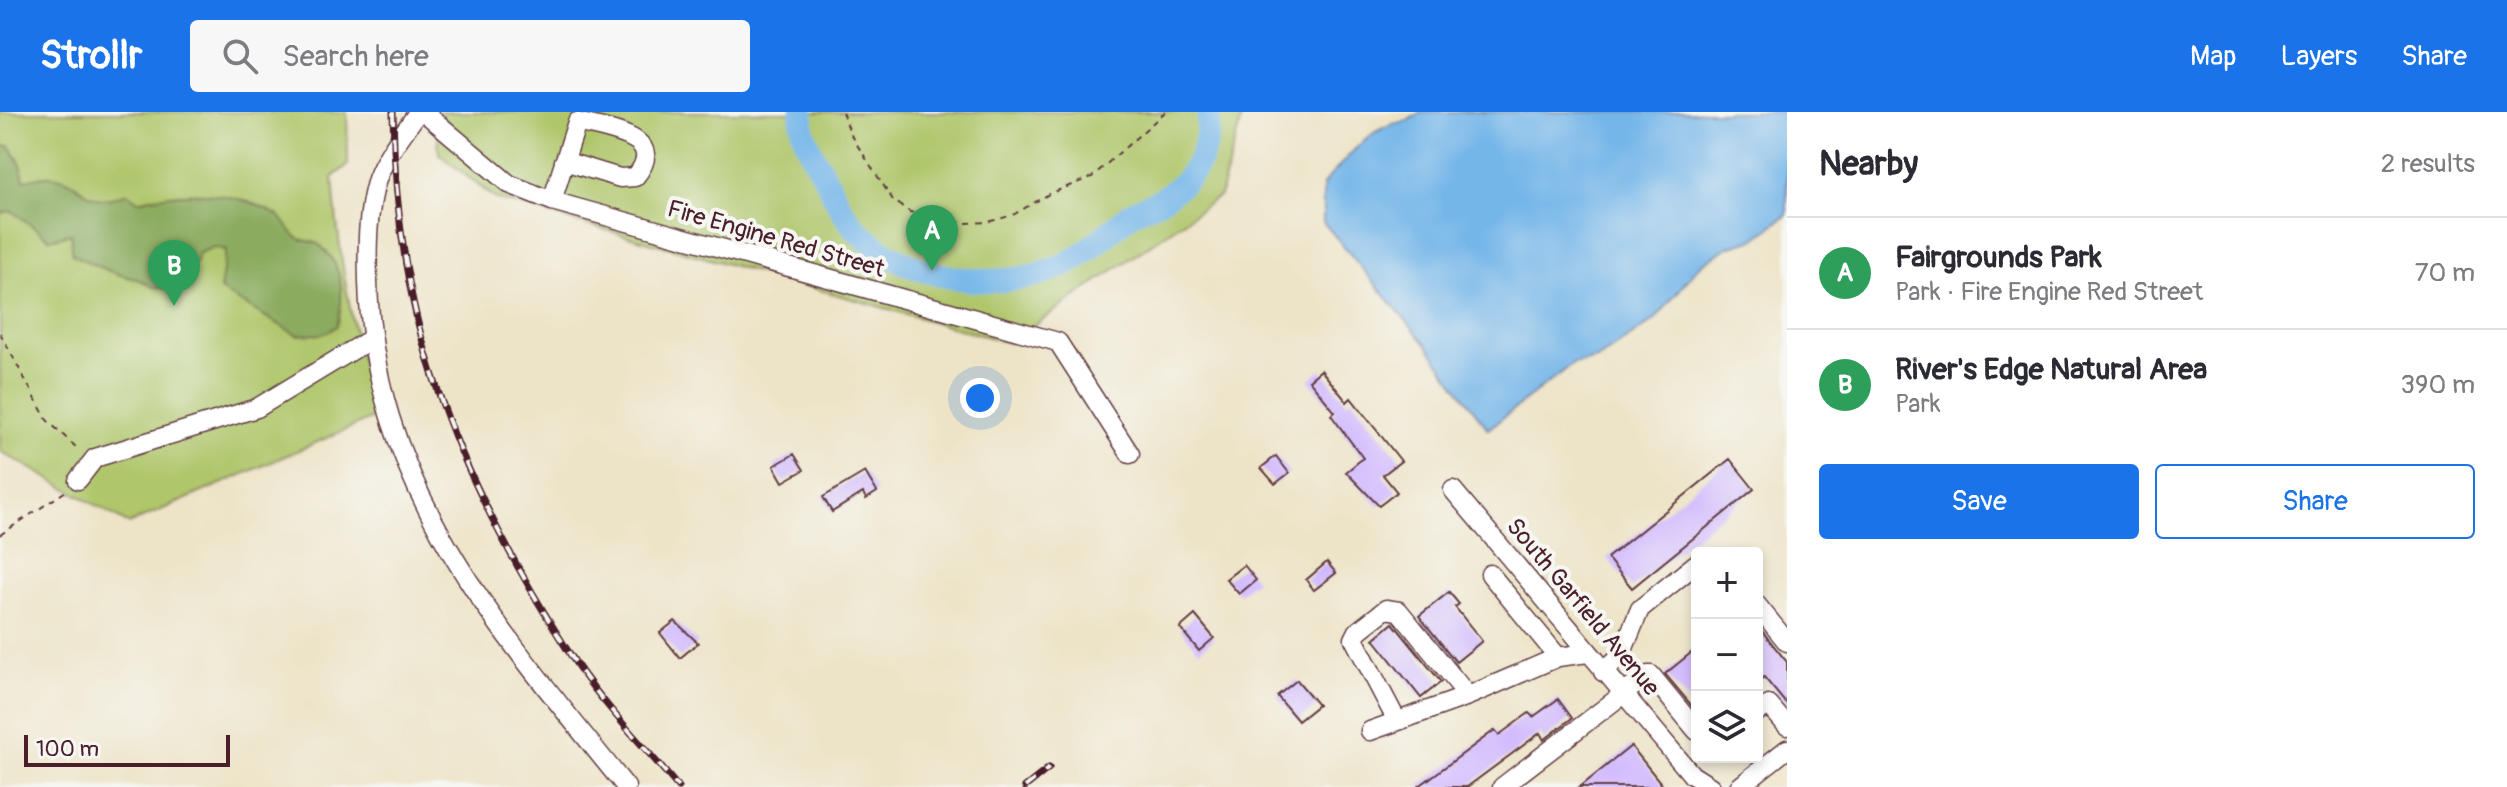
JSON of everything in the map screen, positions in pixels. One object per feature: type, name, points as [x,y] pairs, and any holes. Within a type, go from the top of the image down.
[{"type":"street","name":"Fire Engine Red Street","points":[[421,112],[509,184],[552,201],[1058,342],[1130,454]]},
{"type":"street","points":[[421,112],[384,163],[372,201],[367,252],[371,339],[378,380],[421,496],[471,587],[495,625],[626,787]]},
{"type":"street","points":[[552,201],[564,161]]},
{"type":"street","points":[[78,480],[95,458],[257,408],[371,339]]},
{"type":"street","name":"South Garfield Avenue","points":[[1453,490],[1692,775],[1711,787]]},
{"type":"street","points":[[1603,672],[1621,655],[1640,609],[1691,568]]},
{"type":"street","points":[[1490,574],[1558,657]]},
{"type":"street","points":[[1397,721],[1354,639],[1358,631],[1386,609],[1399,611],[1468,696]]},
{"type":"street","points":[[1763,612],[1787,642]]},
{"type":"street","points":[[1370,731],[1468,696],[1558,657],[1588,653]]},
{"type":"street","points":[[1502,787],[1651,675],[1691,724]]},
{"type":"street","points":[[1763,708],[1769,705],[1787,726]]},
{"type":"street","points":[[1739,787],[1787,749]]},
{"type":"path","points":[[842,112],[866,160],[903,208],[964,223],[1001,219],[1049,194],[1092,177],[1165,112]]},
{"type":"path","points":[[0,333],[47,420],[71,443],[95,458]]},
{"type":"path","points":[[0,535],[57,498],[78,480]]},
{"type":"green space","points":[[0,112],[347,112],[348,165],[333,177],[335,208],[348,298],[375,417],[129,524],[0,451]]},
{"type":"green space","points":[[437,112],[1243,112],[1220,196],[1009,343],[496,199],[439,154]]},
{"type":"green space","points":[[0,146],[10,146],[20,163],[24,180],[47,176],[62,178],[102,199],[127,193],[138,201],[173,195],[227,196],[277,215],[298,238],[321,246],[335,263],[341,283],[337,326],[323,334],[297,335],[220,290],[226,250],[214,247],[199,253],[193,268],[183,280],[162,288],[111,272],[72,254],[71,234],[50,239],[12,211],[0,213]]},
{"type":"water","points":[[1420,112],[1787,112],[1787,215],[1754,239],[1728,247],[1698,267],[1655,320],[1597,359],[1573,364],[1488,429],[1426,344],[1323,222],[1323,184],[1352,152],[1376,132]]},
{"type":"building","points":[[1321,370],[1347,402],[1351,398],[1401,461],[1383,475],[1397,492],[1379,506],[1346,472],[1363,458],[1331,415],[1335,412],[1309,380]]},
{"type":"building","points":[[794,454],[804,470],[783,482],[774,466]]},
{"type":"building","points":[[1276,456],[1289,473],[1275,484],[1261,468]]},
{"type":"building","points":[[1730,459],[1754,489],[1632,588],[1607,558]]},
{"type":"building","points":[[865,472],[877,492],[866,499],[863,493],[832,512],[823,497]]},
{"type":"building","points":[[1327,562],[1336,573],[1314,590],[1306,580]]},
{"type":"building","points":[[1244,565],[1256,580],[1239,594],[1226,579]]},
{"type":"building","points":[[1449,592],[1459,604],[1455,607],[1482,641],[1456,662],[1419,616]]},
{"type":"building","points":[[1195,615],[1214,638],[1199,651],[1180,628]]},
{"type":"building","points":[[675,621],[698,643],[680,658],[660,633]]},
{"type":"building","points":[[1393,623],[1441,682],[1421,698],[1374,639]]},
{"type":"building","points":[[1763,632],[1787,662],[1787,705],[1764,677]]},
{"type":"building","points":[[1691,653],[1691,705],[1665,674]]},
{"type":"building","points":[[1297,680],[1318,705],[1298,721],[1277,696]]},
{"type":"building","points":[[1558,699],[1572,718],[1544,740],[1540,733],[1467,787],[1418,787],[1495,730],[1499,735],[1529,713],[1533,717]]},
{"type":"building","points":[[1631,746],[1664,787],[1580,787]]},
{"type":"waterway","points":[[802,112],[803,131],[810,149],[841,209],[858,231],[901,261],[926,271],[979,280],[1033,276],[1057,268],[1087,251],[1134,212],[1171,193],[1190,175],[1203,153],[1209,112]]},
{"type":"railway","points":[[393,112],[399,216],[410,286],[437,388],[465,460],[517,565],[577,665],[678,787]]},
{"type":"railway","points":[[1025,787],[1049,768]]},
{"type":"place","name":"Fairgrounds Park","points":[[932,271]]},
{"type":"place","name":"River's Edge Natural Area","points":[[174,306]]}]
